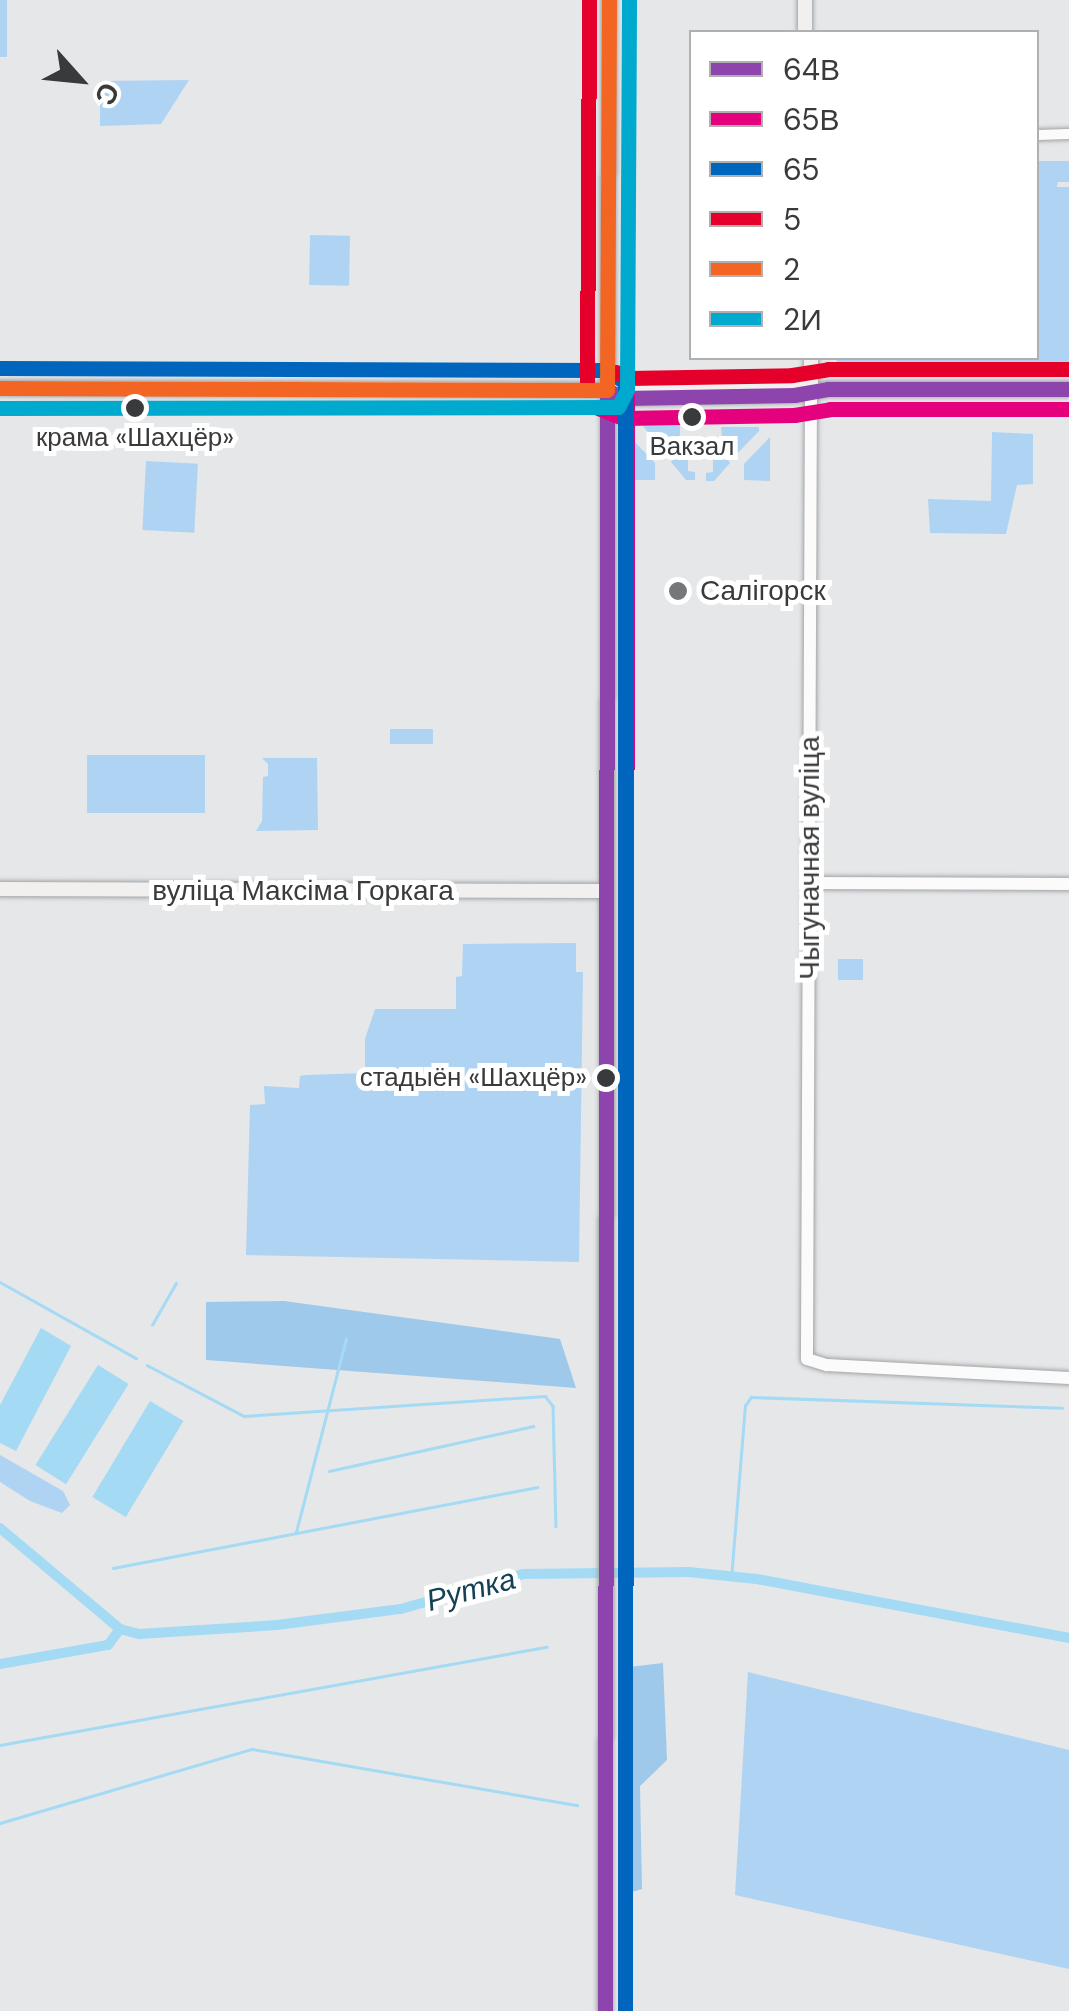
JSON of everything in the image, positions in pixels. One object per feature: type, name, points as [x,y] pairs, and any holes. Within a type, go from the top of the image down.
[{"type":"main road","points":[[605,2011],[609,0]]},
{"type":"main road","points":[[805,0],[805,30]]},
{"type":"main road","name":"Чыгуначная вуліца","points":[[810,360],[811,390]]},
{"type":"main road","points":[[0,388],[607,390],[622,398],[794,396],[811,390],[1069,389]]},
{"type":"main road","name":"вуліца Максіма Горкага","points":[[0,889],[605,891]]},
{"type":"street","points":[[1039,135],[1069,134]]},
{"type":"street","name":"Чыгуначная вуліца","points":[[811,390],[807,1359],[827,1365],[1069,1378]]},
{"type":"street","points":[[811,882],[1069,884]]},
{"type":"shaded area","points":[[0,0],[7,0],[7,57],[0,57]]},
{"type":"shaded area","points":[[189,80],[161,124],[100,126],[100,81]]},
{"type":"shaded area","points":[[1039,161],[1069,161],[1069,182],[1058,182],[1057,187],[1069,187],[1069,371],[845,370],[836,360],[1039,360]]},
{"type":"shaded area","points":[[310,235],[350,236],[349,286],[309,285]]},
{"type":"shaded area","points":[[642,425],[680,425],[680,437],[668,456]]},
{"type":"shaded area","points":[[721,427],[759,427],[759,431],[733,458],[722,439]]},
{"type":"shaded area","points":[[992,432],[1033,434],[1033,484],[1017,485],[1006,534],[930,533],[928,499],[991,501]]},
{"type":"shaded area","points":[[630,437],[655,463],[655,480],[629,480]]},
{"type":"shaded area","points":[[770,437],[770,481],[744,480],[744,464]]},
{"type":"shaded area","points":[[686,438],[695,438],[695,446],[688,447],[688,471],[695,472],[695,480],[686,480],[671,462]]},
{"type":"shaded area","points":[[706,439],[715,439],[730,463],[714,481],[706,481],[706,473],[713,472],[713,448],[706,447]]},
{"type":"shaded area","points":[[146,461],[198,464],[194,533],[142,530]]},
{"type":"shaded area","points":[[390,729],[433,729],[433,744],[390,744]]},
{"type":"shaded area","points":[[87,755],[205,755],[205,813],[87,813]]},
{"type":"shaded area","points":[[262,758],[317,758],[318,830],[256,831],[262,821],[263,777],[268,776],[268,764]]},
{"type":"shaded area","name":"стадыён «Шахцёр»","points":[[576,943],[576,972],[583,972],[579,1262],[246,1255],[250,1105],[265,1104],[264,1086],[299,1088],[300,1076],[365,1073],[365,1039],[375,1009],[456,1009],[456,977],[462,976],[463,944]]},
{"type":"shaded area","points":[[838,959],[863,959],[863,980],[838,980]]},
{"type":"shaded area","points":[[284,1301],[560,1339],[576,1388],[206,1360],[206,1302]]},
{"type":"shaded area","points":[[41,1328],[71,1346],[16,1451],[0,1443],[0,1405]]},
{"type":"shaded area","points":[[98,1365],[129,1384],[66,1484],[35,1465]]},
{"type":"shaded area","points":[[150,1401],[183,1421],[126,1517],[92,1497]]},
{"type":"shaded area","points":[[0,1455],[63,1491],[70,1505],[62,1513],[30,1501],[0,1482]]},
{"type":"shaded area","points":[[663,1663],[667,1760],[640,1786],[642,1889],[625,1894],[620,1668]]},
{"type":"shaded area","points":[[748,1672],[1069,1750],[1069,1969],[735,1895]]},
{"type":"waterway","points":[[0,1282],[136,1358]]},
{"type":"waterway","points":[[152,1325],[176,1283]]},
{"type":"waterway","points":[[296,1532],[346,1339]]},
{"type":"waterway","points":[[147,1365],[244,1416],[545,1396],[553,1406],[556,1526]]},
{"type":"waterway","points":[[731,1579],[745,1406],[751,1397],[1062,1408]]},
{"type":"waterway","points":[[329,1471],[533,1426]]},
{"type":"waterway","points":[[113,1568],[537,1487]]},
{"type":"waterway","points":[[0,1528],[120,1629]]},
{"type":"waterway","name":"Рутка","points":[[0,1664],[108,1645],[120,1629],[139,1634],[277,1625],[401,1609],[523,1574],[689,1572],[757,1579],[1069,1638]]},
{"type":"waterway","points":[[0,1745],[546,1647]]},
{"type":"waterway","points":[[0,1823],[252,1749],[577,1805]]},
{"type":"transit line","name":"5","points":[[587,390],[589,0]]},
{"type":"transit line","name":"2","points":[[0,388],[607,390],[609,0]]},
{"type":"transit line","name":"2И","points":[[0,408],[618,407],[627,390],[629,0]]},
{"type":"transit line","name":"65","points":[[0,368],[607,370],[625,382],[625,2011]]},
{"type":"transit line","name":"5","points":[[616,372],[628,378],[792,375],[828,369],[1069,369]]},
{"type":"transit line","name":"64В","points":[[607,390],[623,398],[794,395],[828,389],[1069,389]]},
{"type":"transit line","name":"64В","points":[[605,2011],[607,390]]},
{"type":"transit line","name":"65В","points":[[625,2011],[627,390]]},
{"type":"transit line","name":"65В","points":[[598,408],[623,418],[794,415],[830,409],[1069,409]]},
{"type":"place","name":"крама «Шахцёр»","points":[[135,408]]},
{"type":"place","name":"Вакзал","points":[[692,417]]},
{"type":"place","name":"Салігорск","points":[[678,591]]},
{"type":"place","name":"стадыён «Шахцёр»","points":[[606,1078]]}]
